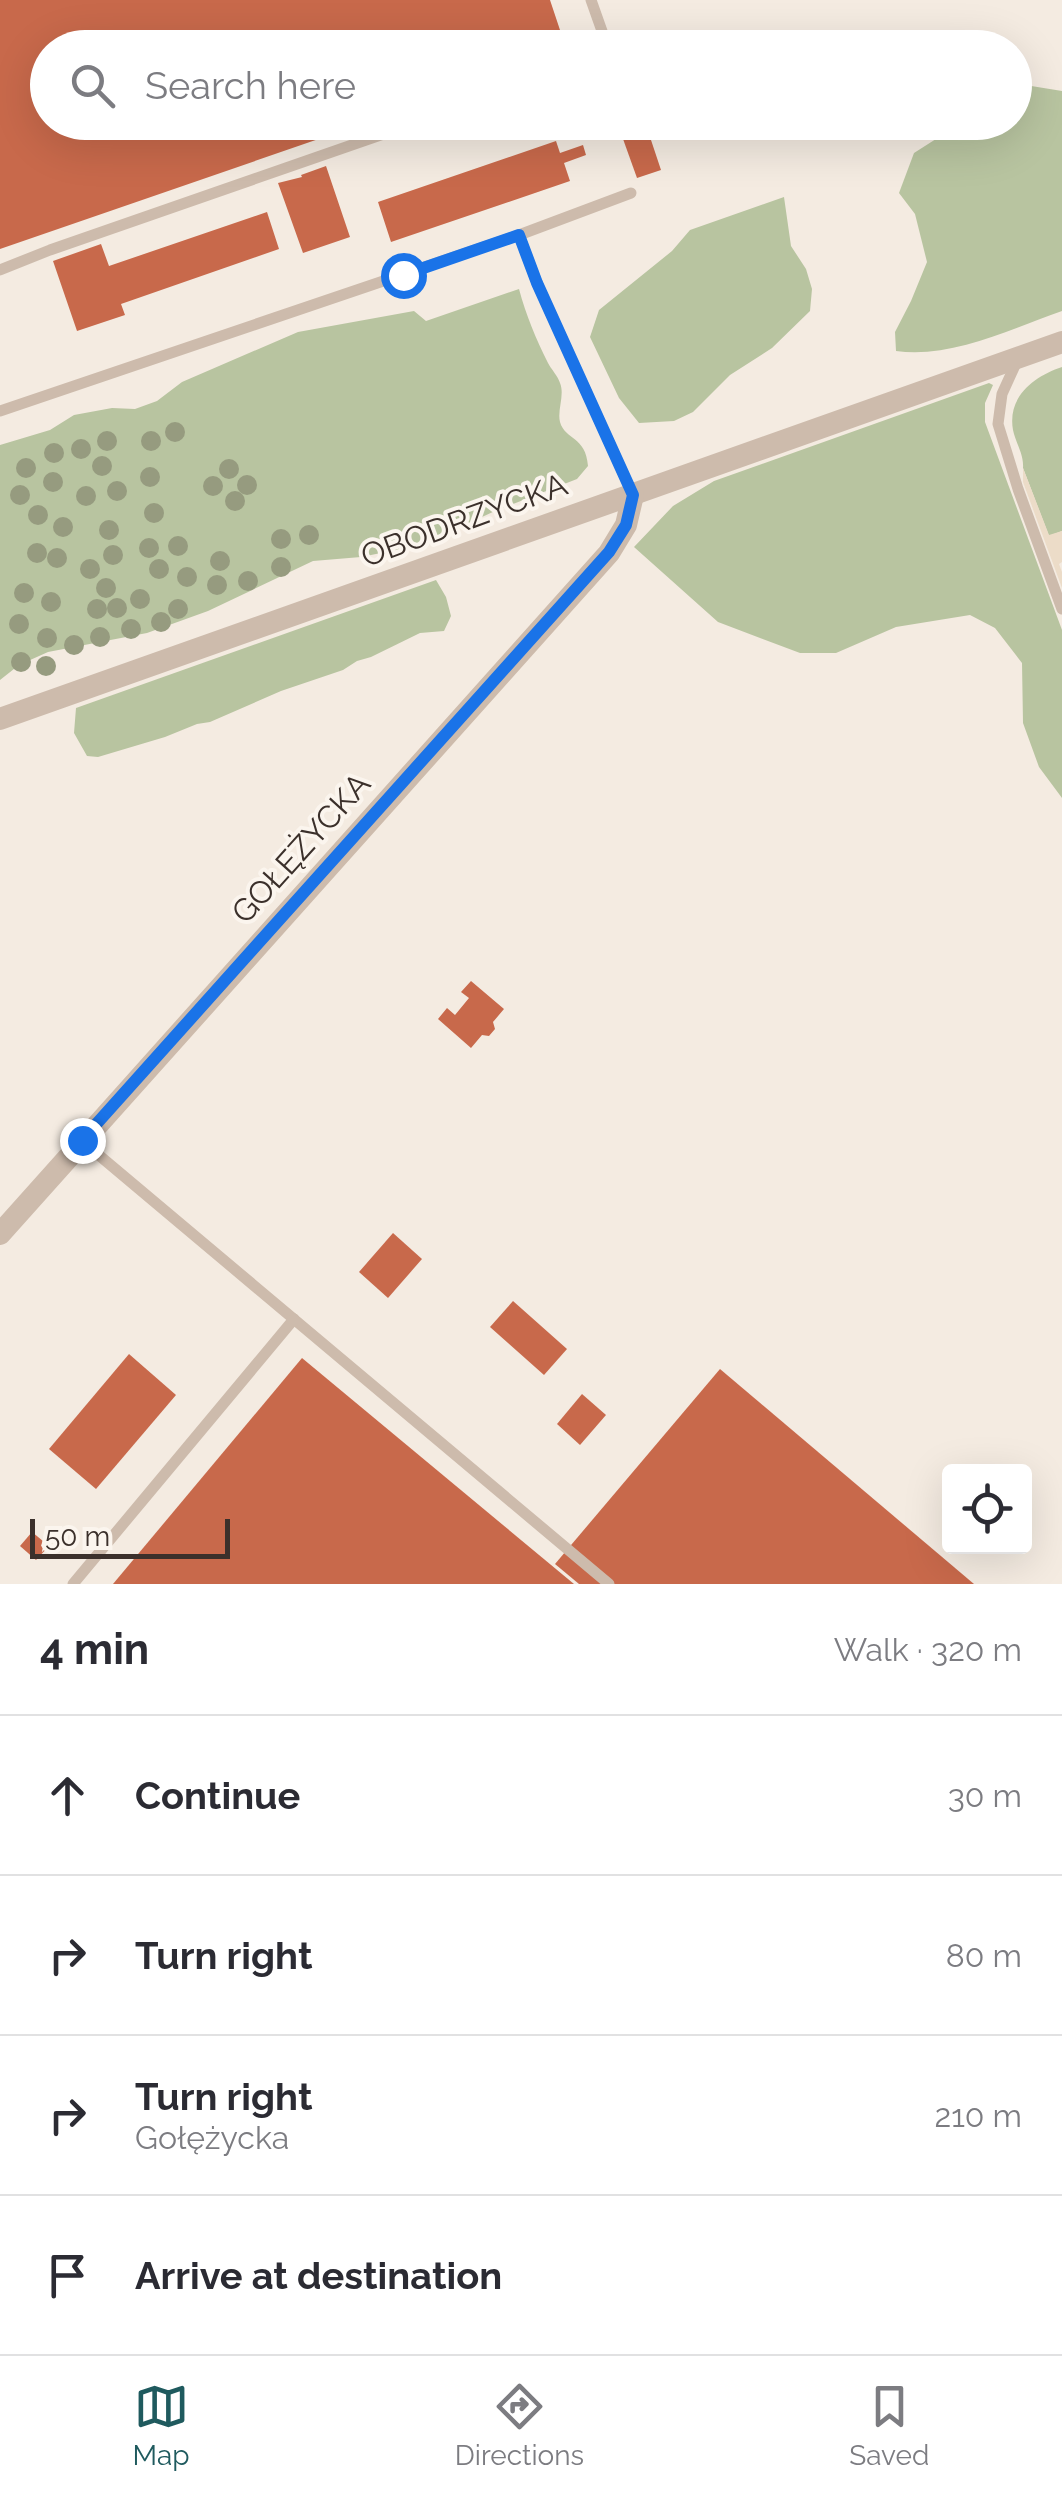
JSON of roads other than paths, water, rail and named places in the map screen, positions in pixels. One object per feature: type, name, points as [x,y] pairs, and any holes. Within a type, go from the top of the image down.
[{"type":"street","name":"OBODRZYCKA","points":[[0,719],[1062,342]]},
{"type":"street","name":"GOŁĘŻYCKA","points":[[0,1234],[609,552],[626,525],[633,495]]},
{"type":"lane","points":[[591,0],[602,30]]},
{"type":"lane","points":[[0,270],[366,140]]},
{"type":"lane","points":[[0,411],[519,235],[631,193]]},
{"type":"lane","points":[[519,235],[633,495]]},
{"type":"lane","points":[[1019,357],[1002,394],[998,424],[1062,609]]},
{"type":"lane","points":[[82,1140],[608,1584]]},
{"type":"lane","points":[[73,1584],[294,1319]]}]
